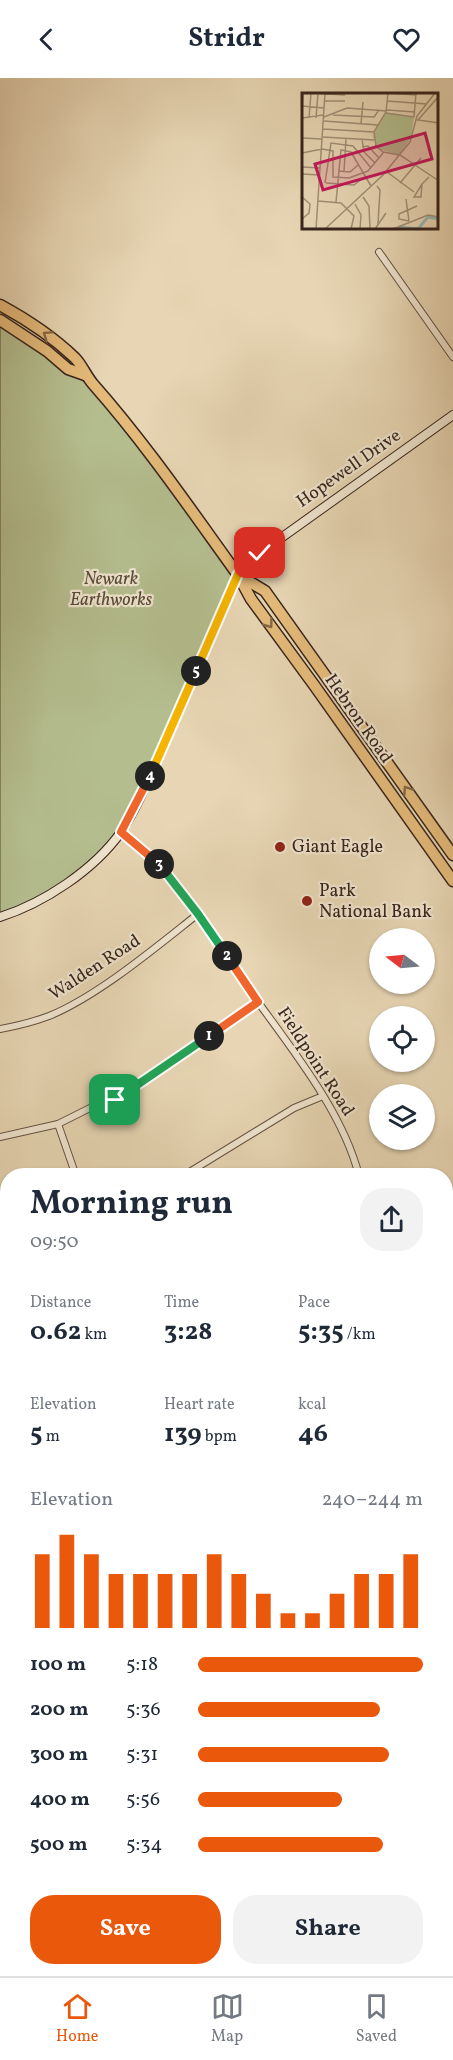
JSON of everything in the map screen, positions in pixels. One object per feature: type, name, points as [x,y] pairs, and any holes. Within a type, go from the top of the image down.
[{"type":"highway","name":"Hebron Road","points":[[0,305],[20,316],[78,360],[85,375],[124,419],[238,574],[251,598],[451,878]]},
{"type":"highway","name":"Hebron Road","points":[[0,320],[47,351],[68,369],[85,375]]},
{"type":"highway","name":"Hebron Road","points":[[238,574],[265,591],[453,857]]},
{"type":"highway","points":[[401,807],[409,810],[440,852],[453,857]]},
{"type":"main road","name":"Hopewell Drive","points":[[238,574],[270,546],[453,415]]},
{"type":"main road","points":[[0,917],[18,911],[54,892],[94,861],[121,832],[148,779],[238,574]]},
{"type":"street","points":[[379,252],[453,357]]},
{"type":"street","name":"Fieldpoint Road","points":[[121,832],[156,860],[198,914],[292,1047],[348,1145],[356,1168]]},
{"type":"street","name":"Walden Road","points":[[0,1029],[26,1024],[51,1015],[80,999],[107,982],[198,914]]},
{"type":"street","points":[[0,1137],[58,1124],[90,1108],[115,1100],[258,1002]]},
{"type":"street","points":[[196,1168],[294,1108],[322,1096]]},
{"type":"street","points":[[58,1124],[73,1168]]},
{"type":"green space","name":"Newark Earthworks","points":[[0,320],[85,375],[238,575],[121,832],[94,861],[54,892],[0,917]]},
{"type":"place","name":"Giant Eagle","points":[[280,847]]},
{"type":"place","name":"Park National Bank","points":[[307,901]]},
{"type":"route","points":[[115,1100],[258,1002],[198,914],[156,860],[121,832],[136,806],[182,705],[238,574],[260,553]]}]
